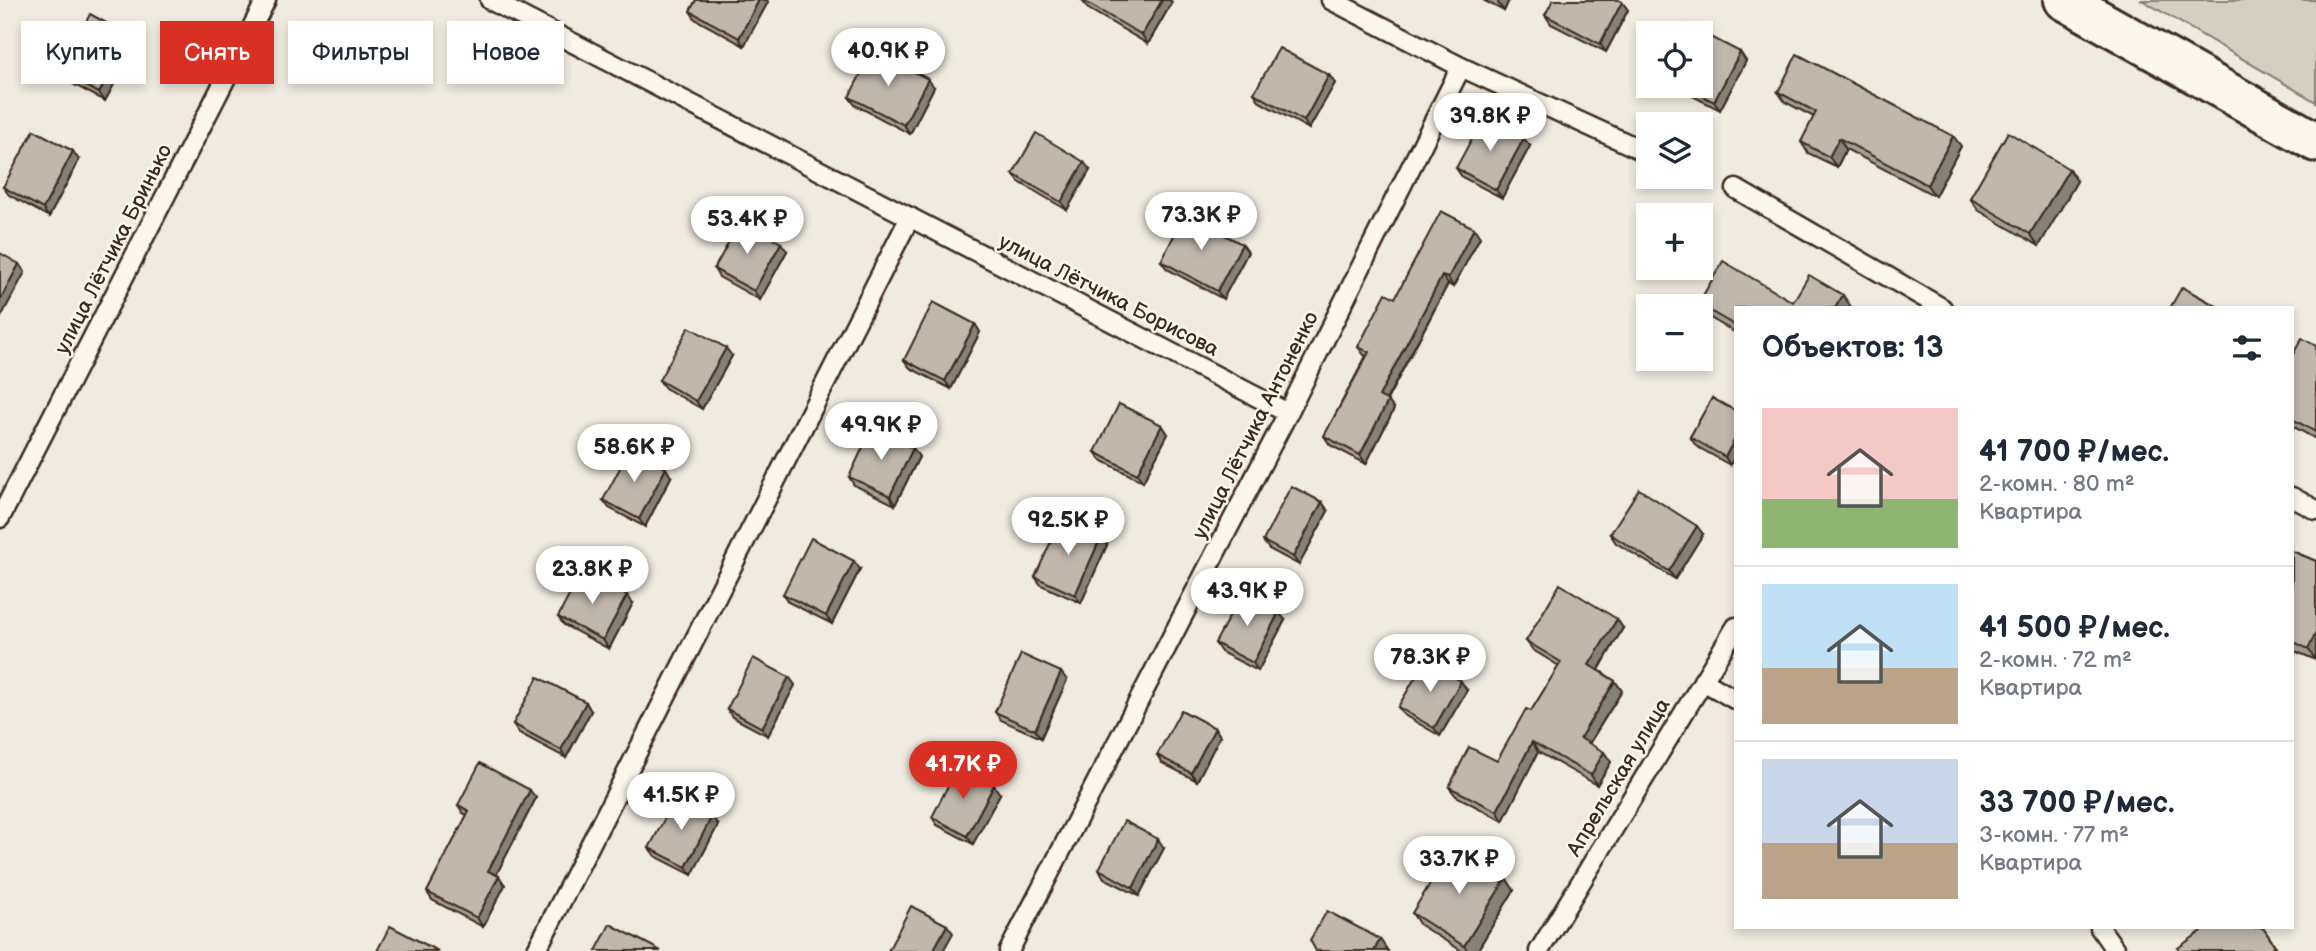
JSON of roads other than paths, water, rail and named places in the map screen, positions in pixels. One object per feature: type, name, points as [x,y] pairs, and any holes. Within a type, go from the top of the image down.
[{"type":"street","points":[[2064,0],[2316,142]]},
{"type":"lane","name":"улица Лётчика Бринько","points":[[0,518],[265,0]]},
{"type":"lane","name":"улица Лётчика Борисова","points":[[490,0],[1288,413]]},
{"type":"lane","points":[[1331,0],[1461,67],[1636,147]]},
{"type":"lane","name":"улица Лётчика Антоненко","points":[[1009,951],[1288,413],[1461,67]]},
{"type":"lane","points":[[1736,189],[1934,306]]},
{"type":"lane","points":[[536,951],[910,217]]},
{"type":"lane","points":[[2294,498],[2316,510]]},
{"type":"lane","name":"Апрельская улица","points":[[1539,951],[1734,629]]},
{"type":"lane","points":[[1703,681],[1734,699]]},
{"type":"lane","points":[[2101,929],[2116,951]]}]
